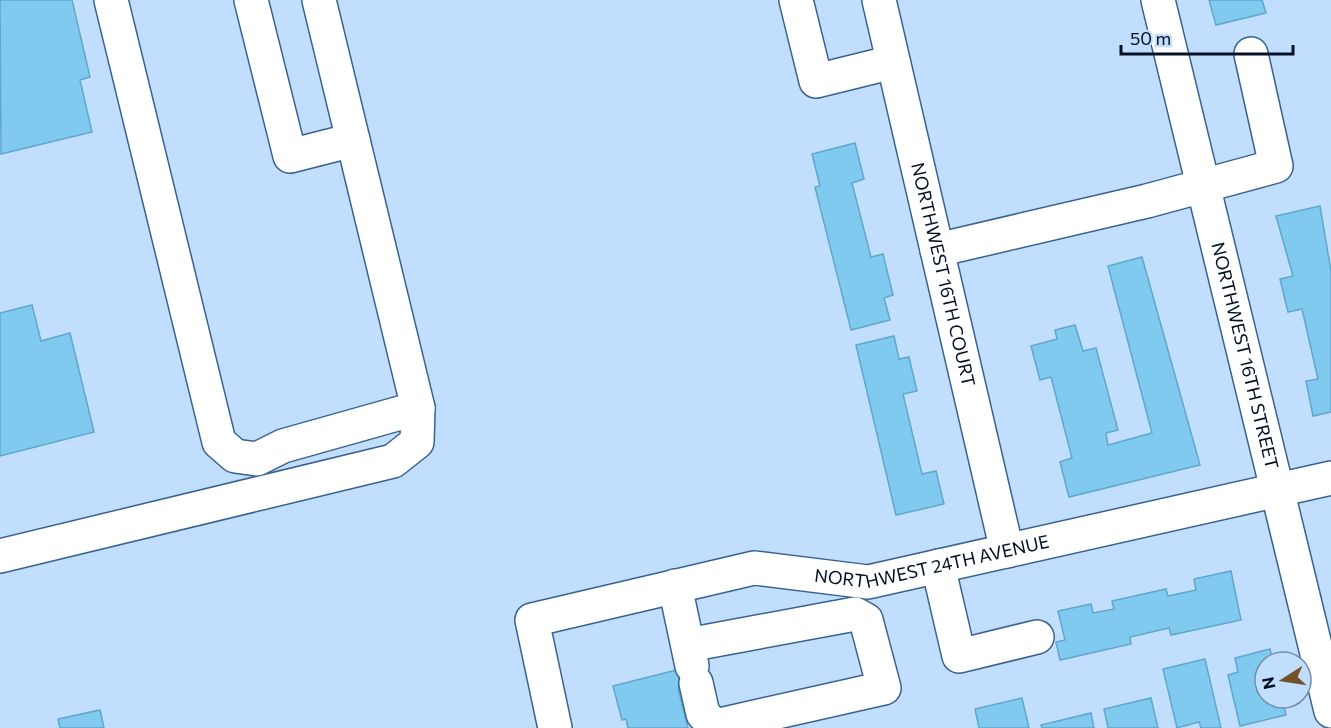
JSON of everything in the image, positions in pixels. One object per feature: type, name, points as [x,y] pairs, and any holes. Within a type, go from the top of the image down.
[{"type":"street","points":[[111,0],[219,442],[235,456],[257,459],[283,446],[418,408]]},
{"type":"street","points":[[251,0],[290,156],[353,140]]},
{"type":"street","points":[[0,556],[393,461],[417,442],[418,408],[319,0]]},
{"type":"street","points":[[796,0],[816,81],[893,62]]},
{"type":"street","name":"NORTHWEST 16TH COURT","points":[[879,0],[1007,551]]},
{"type":"street","name":"NORTHWEST 16TH STREET","points":[[1158,0],[1331,711]]},
{"type":"street","points":[[937,250],[1276,166],[1251,54]]},
{"type":"street","name":"NORTHWEST 24TH AVENUE","points":[[555,728],[532,620],[754,568],[868,582],[1277,492],[1331,478]]},
{"type":"street","points":[[938,566],[959,656],[1037,637]]},
{"type":"street","points":[[853,580],[855,615]]},
{"type":"street","points":[[675,586],[692,665],[703,714],[715,726],[884,688],[866,620],[855,615],[692,665]]},
{"type":"building","points":[[0,0],[72,0],[90,77],[80,80],[92,132],[1,154]]},
{"type":"building","points":[[1209,0],[1262,0],[1266,13],[1216,25]]},
{"type":"building","points":[[855,143],[864,179],[852,183],[871,257],[883,254],[893,295],[884,298],[890,320],[851,330],[815,187],[820,186],[812,154]]},
{"type":"building","points":[[1320,206],[1331,271],[1331,412],[1313,416],[1306,381],[1318,379],[1302,309],[1288,312],[1280,279],[1293,276],[1276,216]]},
{"type":"building","points":[[1142,257],[1200,465],[1069,497],[1060,462],[1072,458],[1051,377],[1040,380],[1031,346],[1057,339],[1055,330],[1075,325],[1083,351],[1096,348],[1118,430],[1106,433],[1108,445],[1152,433],[1108,266]]},
{"type":"building","points":[[32,305],[41,341],[70,333],[94,432],[0,456],[0,313]]},
{"type":"building","points":[[894,336],[899,359],[909,357],[917,391],[903,394],[922,474],[936,471],[944,504],[896,515],[856,345]]},
{"type":"building","points":[[1231,571],[1241,620],[1171,635],[1169,628],[1130,637],[1131,644],[1060,660],[1056,642],[1065,640],[1058,611],[1091,604],[1093,613],[1114,609],[1112,601],[1166,589],[1168,596],[1196,590],[1194,579]]},
{"type":"building","points":[[1253,653],[1253,710],[1285,710],[1286,715],[1240,726],[1228,675],[1238,672],[1235,658]]},
{"type":"building","points":[[1205,659],[1221,728],[1201,728],[1199,722],[1177,728],[1163,669]]},
{"type":"building","points":[[704,663],[708,680],[678,688],[688,728],[628,728],[626,719],[622,720],[613,686]]},
{"type":"building","points":[[1022,698],[1029,728],[979,728],[975,709]]},
{"type":"building","points":[[1151,698],[1158,728],[1108,728],[1104,709]]},
{"type":"building","points":[[100,710],[104,728],[60,728],[58,719]]},
{"type":"building","points":[[1091,713],[1094,728],[1042,728],[1041,725]]}]
